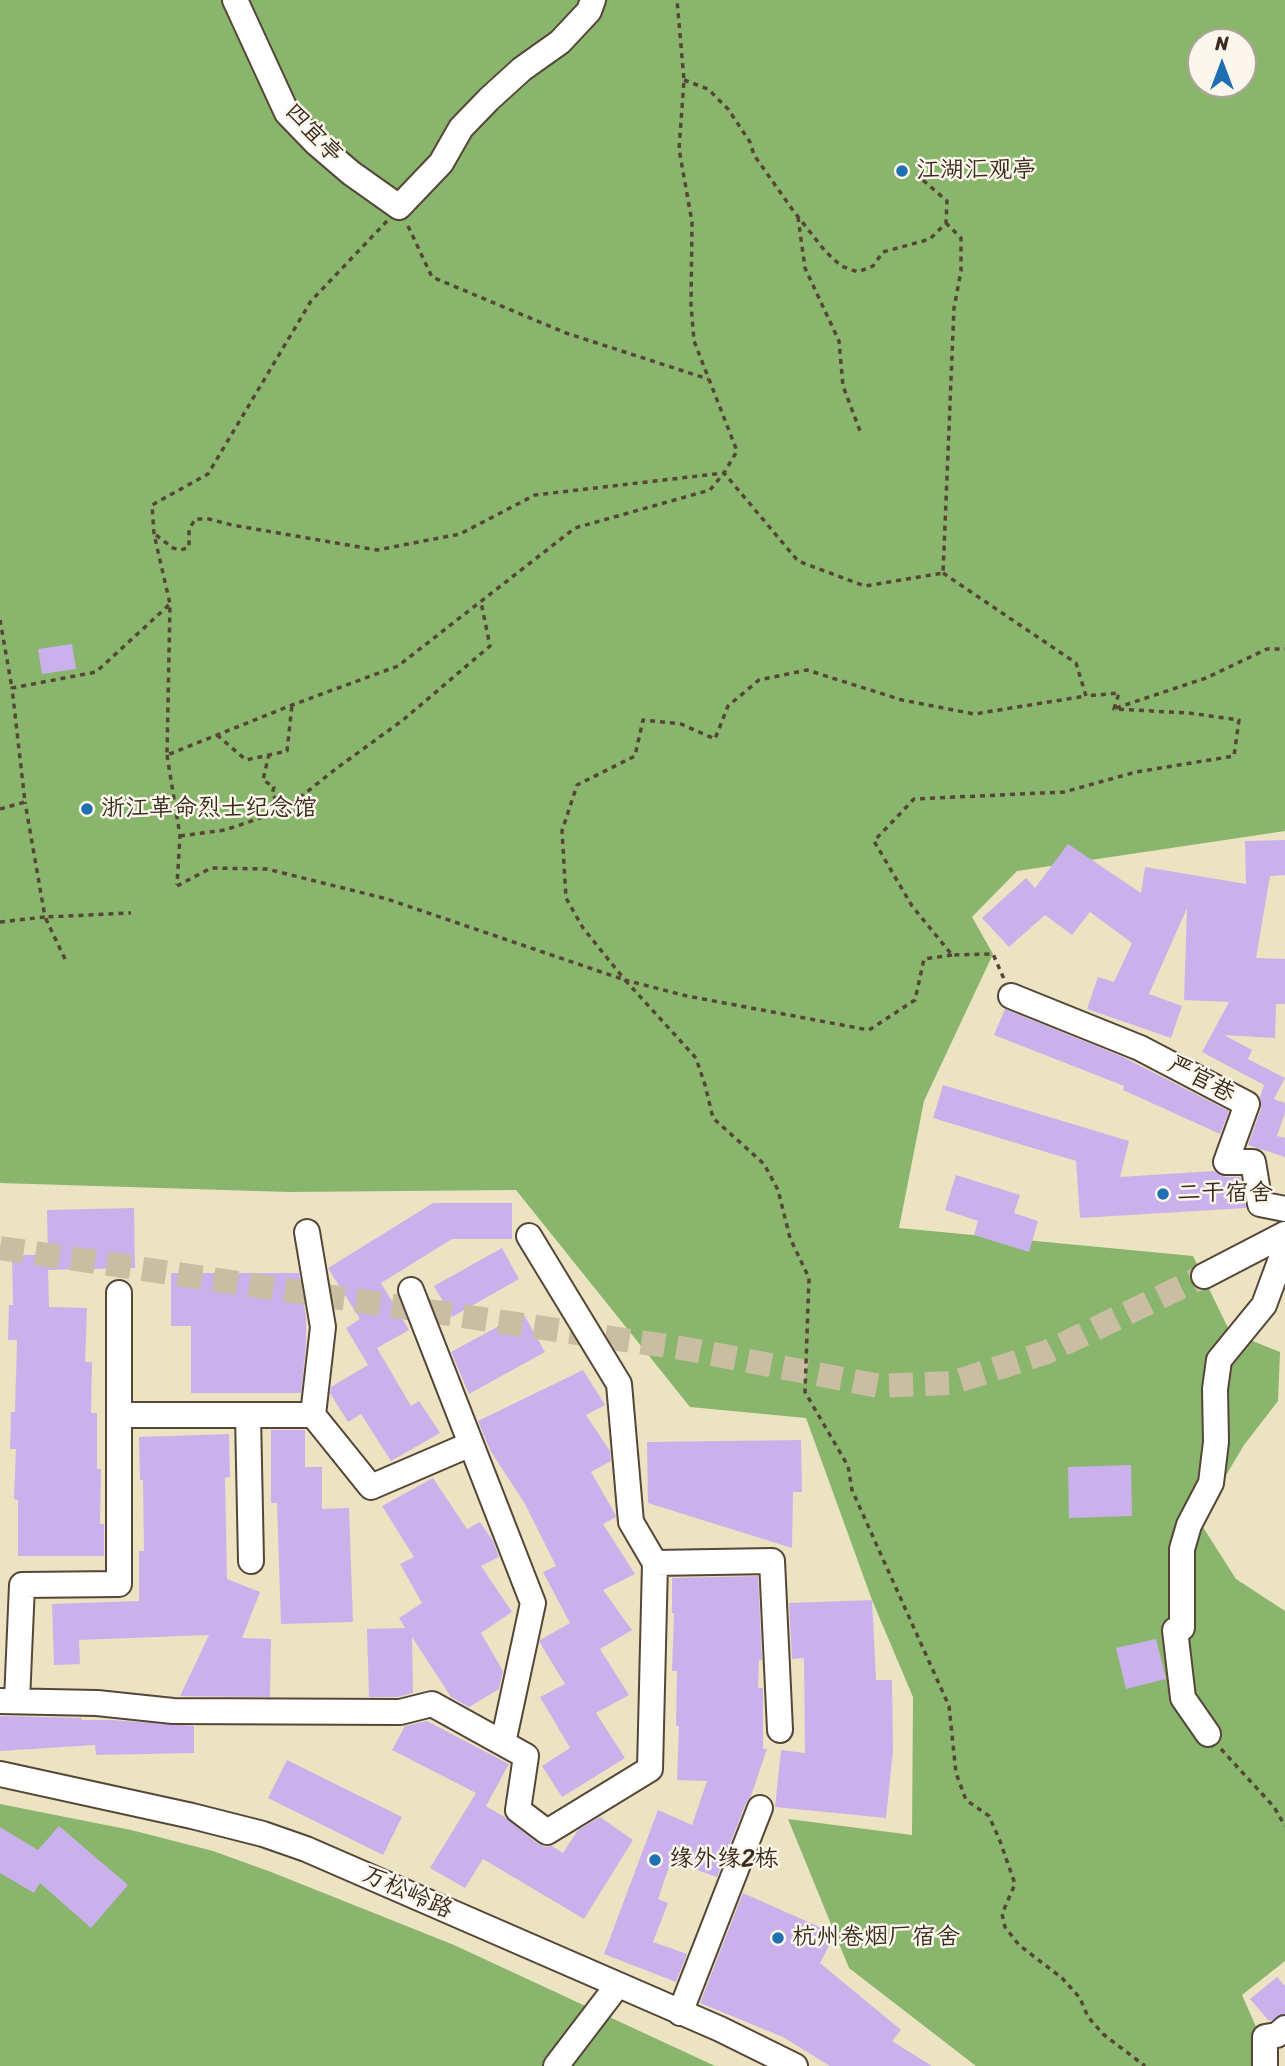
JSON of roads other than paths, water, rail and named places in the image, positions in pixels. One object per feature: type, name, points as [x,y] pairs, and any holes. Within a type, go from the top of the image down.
[{"type":"street","name":"四宜亭","points":[[235,0],[287,113],[351,173],[399,207],[441,163],[461,128],[522,69],[560,42],[589,11],[593,0]]},
{"type":"street","name":"严官巷","points":[[1011,996],[1140,1048],[1247,1104],[1226,1162],[1253,1162],[1260,1204],[1285,1209]]},
{"type":"street","points":[[307,1232],[323,1327],[313,1415],[371,1487],[471,1444]]},
{"type":"street","points":[[1204,1276],[1285,1234]]},
{"type":"street","points":[[119,1293],[119,1584],[22,1585],[8,1701],[97,1703],[186,1711],[400,1712],[432,1704],[526,1755],[518,1810],[547,1832],[650,1769],[656,1563],[631,1522],[619,1384],[529,1236]]},
{"type":"street","points":[[1208,1734],[1183,1698],[1175,1630],[1182,1628],[1182,1549],[1189,1525],[1212,1483],[1216,1443],[1215,1390],[1219,1360],[1264,1305],[1285,1248]]},
{"type":"street","points":[[411,1290],[533,1603],[503,1742]]},
{"type":"street","points":[[119,1415],[313,1415]]},
{"type":"street","points":[[248,1415],[251,1561]]},
{"type":"street","points":[[656,1563],[772,1561],[780,1730]]},
{"type":"street","name":"万松岭路","points":[[0,1774],[262,1833],[306,1849],[680,2012],[795,2066]]},
{"type":"street","points":[[680,2012],[760,1808]]},
{"type":"street","points":[[556,2066],[617,1986]]},
{"type":"street","points":[[1265,2066],[1265,2037],[1277,2035],[1285,2028]]},
{"type":"tunnel","points":[[0,1248],[687,1349],[879,1386],[952,1383],[1047,1352],[1204,1276]]},
{"type":"place","name":"江湖汇观亭","points":[[902,171]]},
{"type":"place","name":"浙江革命烈士纪念馆","points":[[87,809]]},
{"type":"place","name":"二干宿舍","points":[[1163,1194]]},
{"type":"place","name":"缘外缘2栋","points":[[655,1860]]},
{"type":"place","name":"杭州卷烟厂宿舍","points":[[778,1938]]}]
